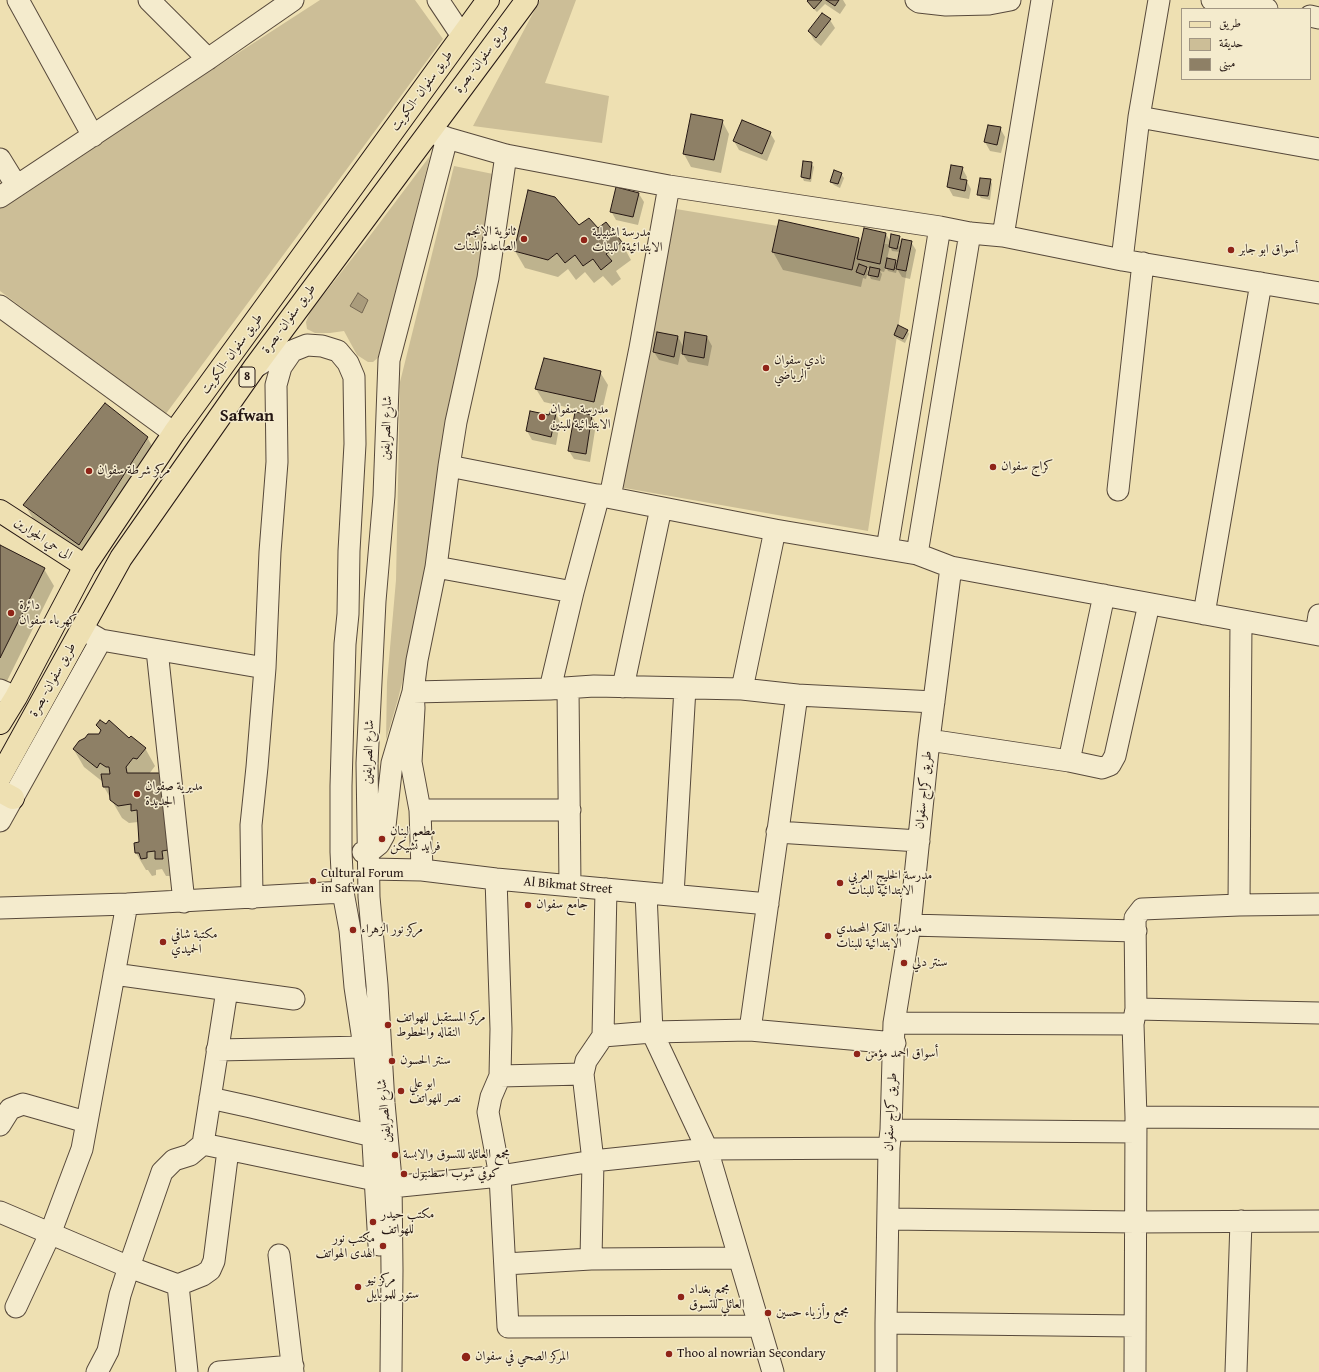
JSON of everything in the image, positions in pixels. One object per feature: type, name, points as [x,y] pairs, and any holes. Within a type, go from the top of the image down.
[{"type":"main road","name":"طريق سفوان -الكويت","points":[[0,723],[8,693],[85,566],[174,433],[488,0]]},
{"type":"main road","name":"طريق سفوان- بصرة","points":[[0,777],[120,558],[251,371],[437,135],[527,0]]},
{"type":"main road","points":[[228,359],[234,369],[238,372],[251,371]]},
{"type":"main road","points":[[213,379],[224,381],[233,388],[235,394]]},
{"type":"main road","name":"الى حي الجوارين","points":[[0,511],[85,566]]},
{"type":"street","points":[[18,0],[92,136]]},
{"type":"street","points":[[149,0],[208,59]]},
{"type":"street","points":[[0,159],[8,191],[208,59],[293,0]]},
{"type":"street","points":[[438,0],[462,36]]},
{"type":"street","points":[[916,0],[919,2],[946,5],[989,4],[1010,0]]},
{"type":"street","points":[[1003,236],[1042,0]]},
{"type":"street","points":[[1122,260],[1139,117],[1159,0]]},
{"type":"street","points":[[1212,0],[1261,8]]},
{"type":"street","points":[[1139,117],[1319,149]]},
{"type":"street","points":[[437,135],[506,155],[669,186],[940,227],[970,233],[1003,236],[1122,260],[1319,293]]},
{"type":"street","name":"شارع الصرايفين","points":[[377,1372],[384,1103],[377,985],[368,897],[368,763],[375,601],[384,496],[389,360],[437,135]]},
{"type":"street","points":[[369,860],[384,835],[414,708],[413,692],[416,660],[436,567],[456,422],[488,278],[506,155]]},
{"type":"street","points":[[570,886],[570,810],[559,688],[573,592],[605,496],[640,348],[669,186]]},
{"type":"street","points":[[887,549],[940,227]]},
{"type":"street","points":[[917,554],[970,233]]},
{"type":"street","points":[[1118,490],[1143,263]]},
{"type":"street","points":[[1204,614],[1260,283]]},
{"type":"street","points":[[0,306],[174,433]]},
{"type":"street","points":[[251,371],[268,359],[307,345],[322,346],[338,351],[348,363],[355,384],[388,382]]},
{"type":"street","points":[[252,898],[251,825],[265,668],[270,552],[277,462],[276,385],[281,367],[292,351]]},
{"type":"street","name":"شارع الصرايفين","points":[[355,384],[356,444],[349,551],[348,614],[345,644],[341,786],[341,852],[343,892],[350,930],[373,1136],[383,1183],[392,1270],[391,1372]]},
{"type":"street","points":[[449,466],[775,530],[917,554],[950,567],[1241,621],[1318,628]]},
{"type":"street","points":[[623,687],[661,508]]},
{"type":"street","points":[[742,689],[775,530]]},
{"type":"street","points":[[436,567],[573,592]]},
{"type":"street","name":"طريق كراج سفوان","points":[[886,1372],[888,1219],[894,1033],[910,925],[929,740],[950,567]]},
{"type":"street","points":[[1069,761],[1104,595]]},
{"type":"street","points":[[929,740],[1069,761],[1102,768],[1110,765],[1115,756],[1149,604]]},
{"type":"street","points":[[1239,905],[1241,621]]},
{"type":"street","points":[[82,628],[101,640],[265,668]]},
{"type":"street","points":[[0,821],[6,794],[101,640]]},
{"type":"street","points":[[157,650],[184,902]]},
{"type":"street","points":[[413,692],[594,686],[742,689],[797,695],[934,702]]},
{"type":"street","points":[[673,895],[685,688]]},
{"type":"street","points":[[750,1030],[797,695]]},
{"type":"street","points":[[368,763],[402,762]]},
{"type":"street","points":[[402,762],[420,810],[422,870]]},
{"type":"street","points":[[420,810],[570,810]]},
{"type":"street","points":[[777,832],[919,841]]},
{"type":"street","name":"Al Bikmat Street","points":[[341,852],[369,860],[422,870],[496,879],[768,904]]},
{"type":"street","points":[[496,879],[501,1029],[500,1076],[491,1097],[488,1112],[500,1176],[508,1327],[759,1326]]},
{"type":"street","points":[[591,1259],[593,1162],[583,1074],[586,1061],[603,1036],[606,889]]},
{"type":"street","points":[[1,910],[184,902],[343,892]]},
{"type":"street","points":[[646,892],[652,1032],[706,1149],[773,1372]]},
{"type":"street","points":[[16,1307],[50,1234],[82,1149],[127,904]]},
{"type":"street","points":[[1135,1372],[1135,918],[1142,909],[1239,905],[1319,904]]},
{"type":"street","points":[[910,925],[1136,931]]},
{"type":"street","points":[[114,974],[294,999]]},
{"type":"street","points":[[356,987],[377,985]]},
{"type":"street","points":[[97,1372],[108,1351],[120,1295],[162,1172],[174,1160],[190,1155],[203,1144],[227,990]]},
{"type":"street","points":[[603,1036],[652,1032],[750,1030],[894,1033],[1134,1017],[1319,1013]]},
{"type":"street","points":[[217,1050],[364,1047]]},
{"type":"street","points":[[500,1076],[583,1074]]},
{"type":"street","points":[[210,1098],[373,1136]]},
{"type":"street","points":[[0,1125],[10,1109],[23,1104],[86,1122]]},
{"type":"street","points":[[203,1144],[383,1183],[500,1176],[593,1162],[706,1149],[1136,1125],[1319,1118]]},
{"type":"street","points":[[0,1212],[129,1267],[178,1284],[203,1275],[210,1270],[214,1261],[228,1150]]},
{"type":"street","points":[[888,1219],[1135,1222],[1319,1221]]},
{"type":"street","points":[[1236,1372],[1241,1221]]},
{"type":"street","points":[[219,1372],[293,1369],[279,1255]]},
{"type":"street","points":[[505,1264],[591,1259],[738,1258]]},
{"type":"street","points":[[178,1284],[187,1372]]},
{"type":"street","points":[[886,1323],[1135,1326]]},
{"type":"green space","points":[[320,0],[415,0],[443,39],[165,415],[0,291],[0,207]]},
{"type":"green space","points":[[540,0],[576,0],[545,83],[609,96],[602,143],[473,126]]},
{"type":"green space","points":[[430,156],[380,356],[373,362],[368,362],[357,355],[344,331],[315,333],[307,329],[306,322],[310,312]]},
{"type":"green space","points":[[454,166],[493,174],[480,274],[419,614],[398,699],[386,740],[387,682],[396,580],[400,382]]},
{"type":"green space","name":"نادي سفوان الرياضي","points":[[670,208],[910,248],[868,531],[619,487]]},
{"type":"shaded area","points":[[358,293],[368,300],[362,313],[350,306]]},
{"type":"building","points":[[822,0],[814,9],[807,1]]},
{"type":"building","points":[[826,0],[839,0],[835,6]]},
{"type":"building","points":[[822,13],[831,19],[816,38],[808,31]]},
{"type":"building","points":[[691,114],[723,120],[714,160],[683,154]]},
{"type":"building","points":[[742,120],[771,132],[762,154],[733,141]]},
{"type":"building","points":[[988,125],[1001,127],[997,145],[984,142]]},
{"type":"building","points":[[803,161],[812,162],[810,179],[801,177]]},
{"type":"building","points":[[951,165],[963,167],[960,179],[967,180],[965,191],[947,187]]},
{"type":"building","points":[[834,170],[842,173],[838,184],[830,182]]},
{"type":"building","points":[[980,178],[991,179],[988,196],[977,195]]},
{"type":"building","points":[[616,187],[639,193],[633,217],[610,212]]},
{"type":"building","points":[[528,190],[555,197],[579,225],[589,218],[598,228],[606,222],[622,242],[606,254],[612,261],[601,270],[593,259],[583,266],[575,255],[565,263],[557,253],[548,260],[514,251]]},
{"type":"building","points":[[779,220],[859,238],[852,270],[772,252]]},
{"type":"building","points":[[864,228],[886,233],[880,264],[857,259]]},
{"type":"building","points":[[891,234],[900,236],[897,249],[889,247]]},
{"type":"building","points":[[902,239],[912,241],[906,271],[896,269]]},
{"type":"building","points":[[887,258],[896,260],[894,270],[885,268]]},
{"type":"building","points":[[859,264],[867,267],[864,275],[856,272]]},
{"type":"building","points":[[870,267],[880,269],[878,277],[868,275]]},
{"type":"building","points":[[898,325],[908,330],[903,339],[894,335]]},
{"type":"building","points":[[657,332],[678,336],[674,357],[653,352]]},
{"type":"building","points":[[685,332],[707,336],[704,358],[682,354]]},
{"type":"building","points":[[544,358],[601,371],[594,402],[535,389]]},
{"type":"building","name":"مركز شرطة سفوان","points":[[105,403],[148,437],[79,545],[23,505]]},
{"type":"building","points":[[530,411],[549,415],[550,411],[556,413],[551,437],[526,431]]},
{"type":"building","points":[[575,412],[592,415],[586,454],[568,451]]},
{"type":"building","name":"دائرة كهرباء سفوان","points":[[0,545],[45,568],[0,658]]},
{"type":"building","name":"مديرية صفوان الجديدة","points":[[100,720],[106,724],[109,720],[129,738],[131,736],[146,748],[137,759],[133,758],[126,767],[127,773],[163,773],[168,850],[162,851],[163,859],[155,859],[155,851],[147,852],[147,858],[141,859],[139,853],[135,853],[134,843],[139,842],[137,810],[131,811],[131,804],[118,806],[110,800],[109,787],[103,787],[101,774],[110,774],[109,767],[106,767],[100,763],[97,768],[73,749],[79,741],[85,738],[88,734],[99,734],[101,730],[96,725]]},
{"type":"place","name":"ثانوية الانجم الصاعدة للبنات","points":[[524,239]]},
{"type":"place","name":"مدرسة اشبيلية الابتدائيةة للبنات","points":[[584,240]]},
{"type":"place","name":"أسواق ابو جابر","points":[[1231,250]]},
{"type":"place","name":"نادي سفوان الرياضي","points":[[766,368]]},
{"type":"place","name":"مدرسة سفوان الابتدائية للبنين","points":[[542,417]]},
{"type":"place","name":"كراج سفوان","points":[[993,467]]},
{"type":"place","name":"مركز شرطة سفوان","points":[[89,471]]},
{"type":"place","name":"دائرة كهرباء سفوان","points":[[11,613]]},
{"type":"place","name":"مديرية صفوان الجديدة","points":[[137,794]]},
{"type":"place","name":"مطعم لبنان فرايد تشيكن","points":[[382,839]]},
{"type":"place","name":"Cultural Forum in Safwan","points":[[313,881]]},
{"type":"place","name":"مدرسة الخليج العربي الابتدائية للبنات","points":[[840,883]]},
{"type":"place","name":"جامع سفوان","points":[[528,905]]},
{"type":"place","name":"مركز نور الزهراء","points":[[353,930]]},
{"type":"place","name":"مدرسة الفكر المحمدي الابتدائية للبنات","points":[[828,936]]},
{"type":"place","name":"مكتبة شافي الحميدي","points":[[163,942]]},
{"type":"place","name":"سنتر دلي","points":[[904,963]]},
{"type":"place","name":"مركز المستقبل للهواتف النقاله والخطوط","points":[[388,1025]]},
{"type":"place","name":"أسواق احمد مؤمن","points":[[857,1054]]},
{"type":"place","name":"سنتر الحسون","points":[[392,1061]]},
{"type":"place","name":"ابو علي نصر للهواتف","points":[[401,1091]]},
{"type":"place","name":"مجمع العائلة للتسوق والابسة","points":[[395,1155]]},
{"type":"place","name":"كوفي شوب اسطنبول","points":[[404,1174]]},
{"type":"place","name":"مكتب حيدر للهواتف","points":[[373,1222]]},
{"type":"place","name":"مكتب نور الهدى الهواتف","points":[[383,1246]]},
{"type":"place","name":"مركز نيو ستور للموبايل","points":[[358,1287]]},
{"type":"place","name":"مجمع بغداد العائلي للتسوق","points":[[681,1297]]},
{"type":"place","name":"مجمع وأزياء حسين","points":[[768,1313]]},
{"type":"place","name":"Thoo al nowrian Secondary","points":[[669,1354]]},
{"type":"place","name":"المركز الصحي في سفوان","points":[[466,1357]]},
{"type":"district","name":"Safwan","points":[[247,417]]}]
